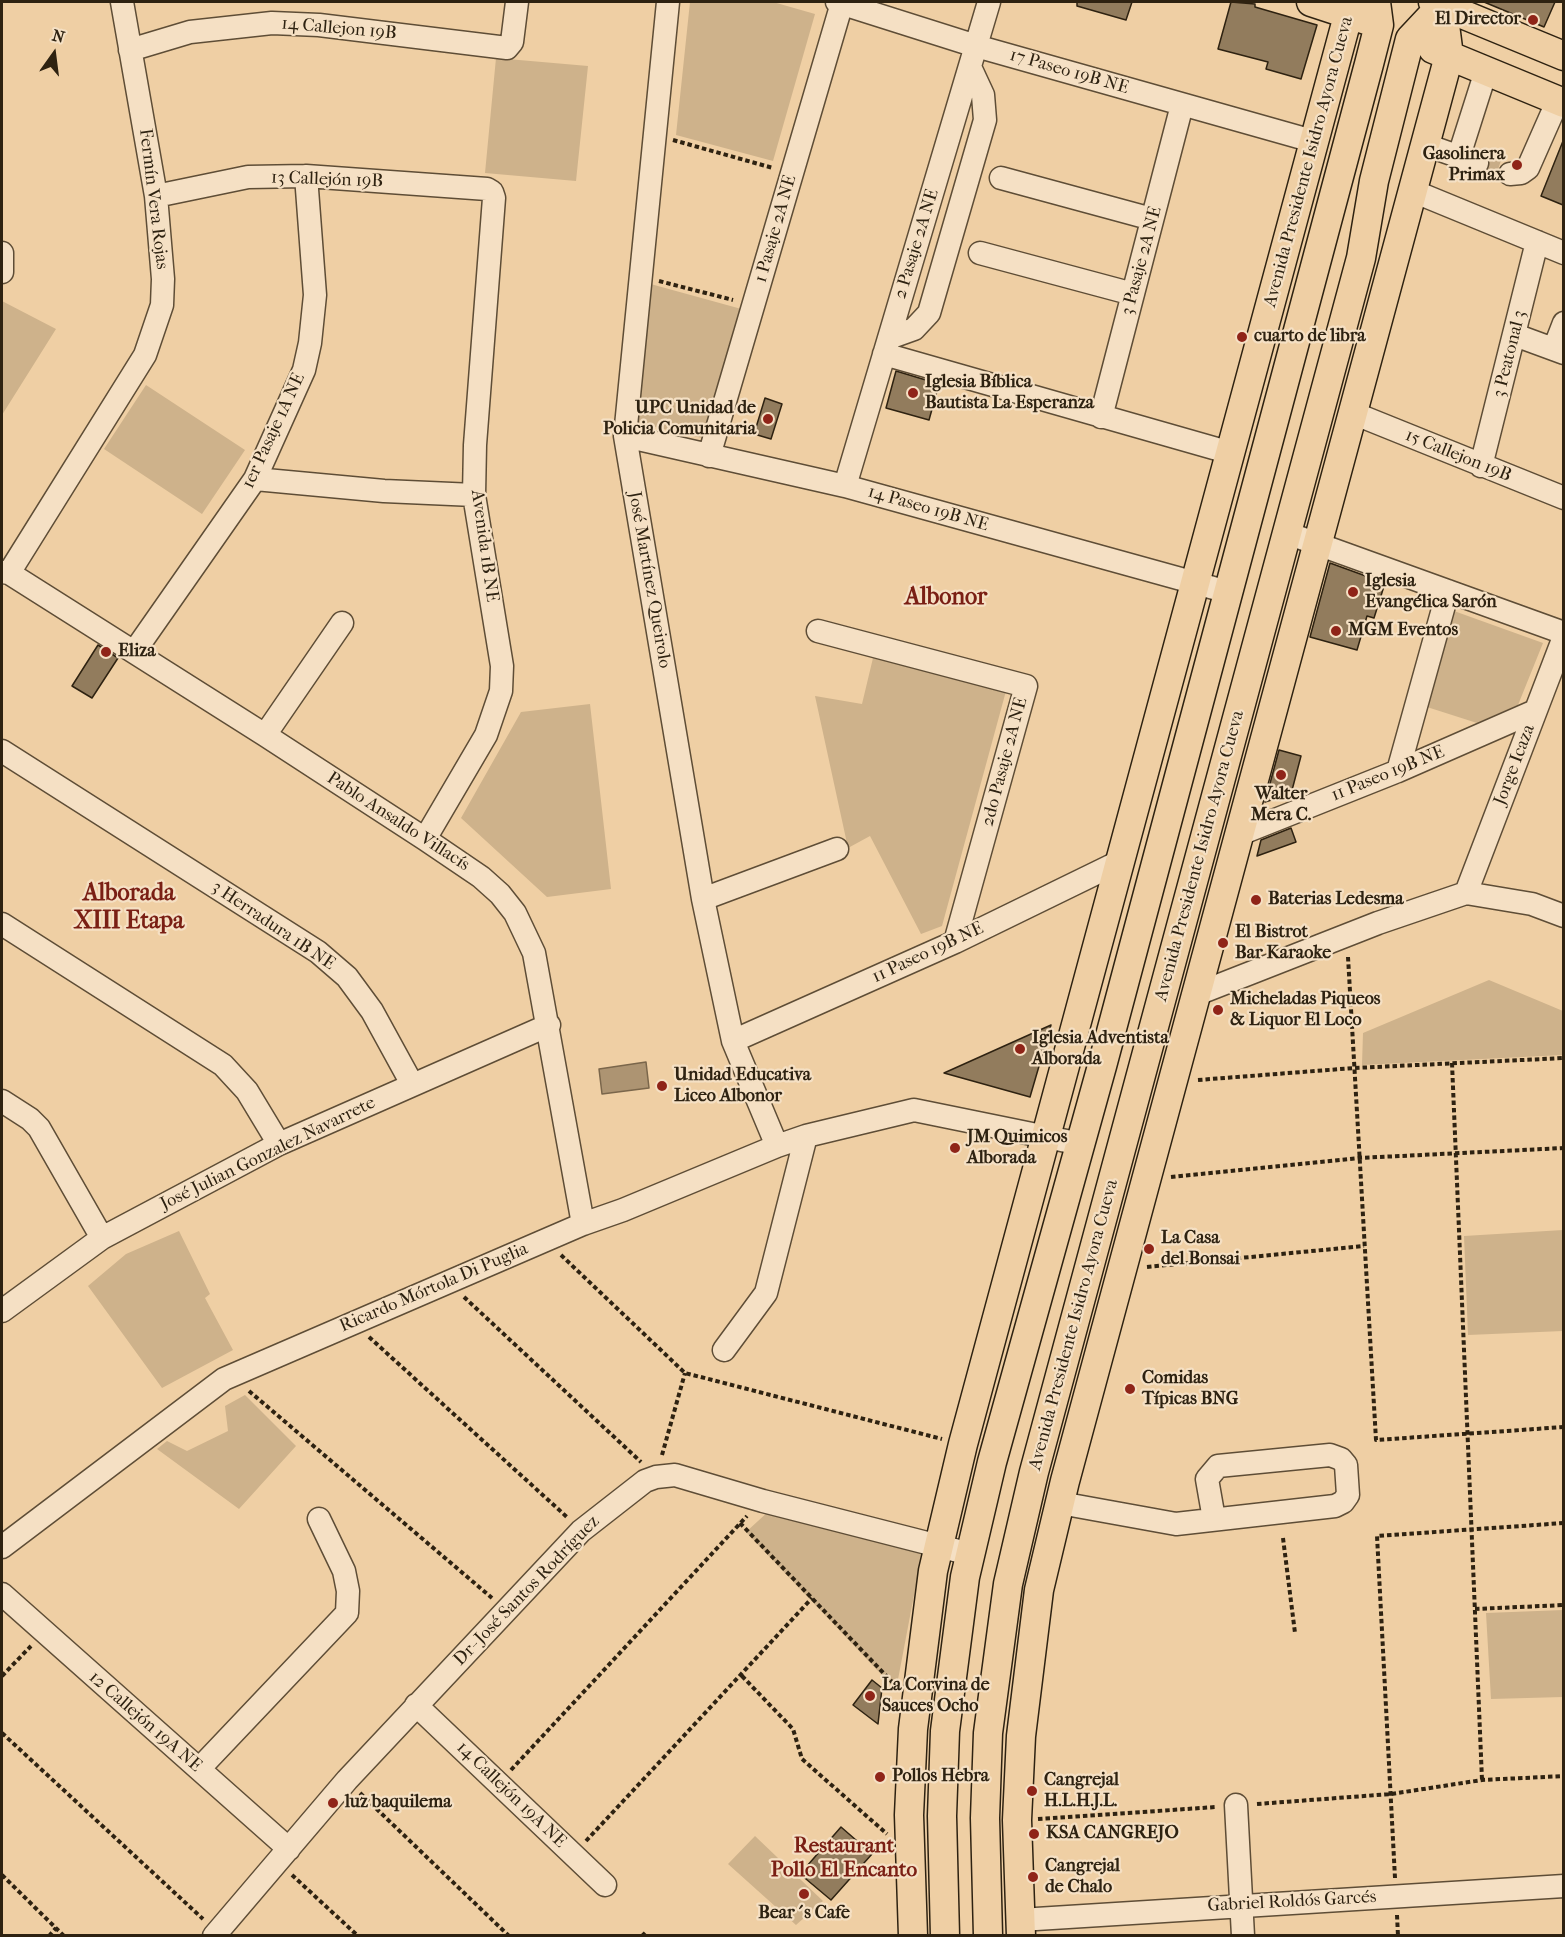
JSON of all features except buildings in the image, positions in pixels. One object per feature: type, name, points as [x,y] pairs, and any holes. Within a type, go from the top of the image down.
[{"type":"main road","points":[[1311,2],[1352,7],[1377,13],[1410,39],[1561,101]]},
{"type":"main road","points":[[1439,3],[1563,56]]},
{"type":"main road","name":"Avenida Presidente Isidro Ayora Cueva","points":[[988,1932],[985,1818],[988,1733],[1013,1561],[1034,1472],[1361,258],[1374,181],[1410,39],[1439,3]]},
{"type":"main road","name":"Avenida Presidente Isidro Ayora Cueva","points":[[1019,1930],[1017,1820],[1021,1736],[1039,1590],[1122,1269],[1449,56],[1439,3]]},
{"type":"main road","name":"Avenida Presidente Isidro Ayora Cueva","points":[[913,1935],[910,1854],[915,1707],[933,1571],[963,1444],[1352,7]]},
{"type":"main road","name":"Avenida Presidente Isidro Ayora Cueva","points":[[945,1935],[942,1816],[945,1731],[970,1554],[992,1461],[1081,1144],[1228,592],[1377,13]]},
{"type":"main road","points":[[1102,1066],[1104,1081],[1092,1132],[1099,1146],[1120,1154],[1149,1170]]},
{"type":"main road","points":[[994,1687],[1026,1691]]},
{"type":"main road","name":"Gabriel Roldós Garcés","points":[[960,1935],[1019,1930]]},
{"type":"street","name":"Fermín Vera Rojas","points":[[5,573],[145,355],[162,305],[163,279],[156,196],[122,2]]},
{"type":"street","name":"14 Callejon 19B","points":[[130,50],[190,33],[272,23],[308,24],[507,48],[512,42],[517,2]]},
{"type":"street","name":"José Martínez Queirolo","points":[[668,2],[625,436],[703,899],[733,1041],[777,1146]]},
{"type":"street","name":"17 Paseo 19B NE","points":[[840,2],[973,57],[1182,105],[1302,138]]},
{"type":"street","name":"1 Pasaje 2A NE","points":[[709,456],[840,2]]},
{"type":"street","name":"2 Pasaje 2A NE","points":[[845,486],[989,2]]},
{"type":"street","points":[[887,346],[914,328],[929,313],[985,120],[983,95],[973,57]]},
{"type":"street","points":[[1425,145],[1468,159],[1486,71]]},
{"type":"street","points":[[1510,174],[1521,173],[1528,168],[1561,101]]},
{"type":"street","name":"3 Pasaje 2A NE","points":[[1101,417],[1182,105]]},
{"type":"street","name":"13 Callejón 19B","points":[[156,196],[248,177],[306,176],[487,189],[492,192],[494,198]]},
{"type":"street","name":"1er Pasaje 1A NE","points":[[134,652],[255,479],[300,378],[310,344],[315,295],[306,176]]},
{"type":"street","points":[[1000,178],[1152,219]]},
{"type":"street","points":[[1413,191],[1563,254]]},
{"type":"street","name":"Avenida 1B NE","points":[[425,839],[486,735],[501,691],[501,666],[474,495],[475,445],[494,198]]},
{"type":"street","name":"3 Peatonal 3","points":[[1481,466],[1537,242]]},
{"type":"street","points":[[2,253],[2,272]]},
{"type":"street","points":[[981,253],[1133,294]]},
{"type":"street","points":[[1515,335],[1559,351],[1563,323]]},
{"type":"street","points":[[887,346],[1101,417],[1231,453]]},
{"type":"street","name":"15 Callejon 19B","points":[[1353,413],[1563,498]]},
{"type":"street","name":"14 Paseo 19B NE","points":[[625,436],[845,486],[1228,592]]},
{"type":"street","points":[[255,479],[384,492],[474,495]]},
{"type":"street","points":[[1287,532],[1563,635]]},
{"type":"street","name":"Pablo Ansaldo Villacís","points":[[5,573],[134,652],[425,839],[481,877],[515,912],[534,953],[549,1024],[583,1224]]},
{"type":"street","points":[[1398,771],[1448,591]]},
{"type":"street","points":[[265,735],[342,624]]},
{"type":"street","name":"2do Pasaje 2A NE","points":[[818,631],[1026,686],[955,942]]},
{"type":"street","name":"Jorge Icaza","points":[[1466,893],[1563,635]]},
{"type":"street","name":"11 Paseo 19B NE","points":[[1240,834],[1398,771],[1535,711]]},
{"type":"street","name":"3 Herradura 1B NE","points":[[2,751],[318,952],[347,977],[372,1011],[412,1083]]},
{"type":"street","points":[[703,899],[837,849]]},
{"type":"street","name":"11 Paseo 19B NE","points":[[733,1041],[955,942],[1120,861]]},
{"type":"street","points":[[1197,994],[1346,936],[1466,893],[1532,904],[1563,916]]},
{"type":"street","points":[[2,924],[223,1065],[247,1092],[279,1144]]},
{"type":"street","name":"José Julian Gonzalez Navarrete","points":[[2,1311],[102,1238],[279,1144],[549,1024]]},
{"type":"street","points":[[2,1101],[30,1119],[39,1128],[102,1238]]},
{"type":"street","name":"Ricardo Mórtola Di Puglia","points":[[2,1548],[231,1376],[583,1224],[623,1210],[777,1146],[806,1136],[909,1110],[1046,1136]]},
{"type":"street","points":[[723,1350],[763,1298],[768,1288],[806,1136]]},
{"type":"street","points":[[1046,1136],[1081,1144]]},
{"type":"street","points":[[1060,1503],[1176,1524],[1335,1506],[1343,1502],[1347,1495],[1346,1465],[1341,1459],[1330,1455],[1218,1466],[1207,1479],[1214,1519]]},
{"type":"street","name":"Dr- José Santos Rodríguez","points":[[215,1934],[346,1780],[416,1705],[581,1531],[635,1486],[656,1477],[675,1475],[763,1501],[970,1554]]},
{"type":"street","points":[[199,1769],[344,1616],[349,1605],[344,1571],[319,1519]]},
{"type":"street","name":"12 Callejón 19A NE","points":[[2,1594],[199,1769],[284,1855]]},
{"type":"street","name":"14 Callejón 19A NE","points":[[416,1705],[605,1885]]},
{"type":"street","points":[[1236,1805],[1243,1935]]},
{"type":"street","name":"Gabriel Roldós Garcés","points":[[1019,1930],[1241,1906],[1563,1886]]},
{"type":"path","points":[[655,135],[792,173]]},
{"type":"path","points":[[641,276],[753,306]]},
{"type":"path","points":[[1346,936],[1376,1440],[1563,1427]]},
{"type":"path","points":[[1173,1081],[1354,1068],[1563,1058]]},
{"type":"path","points":[[1452,1063],[1482,1780]]},
{"type":"path","points":[[1149,1170],[1563,1148]]},
{"type":"path","points":[[546,1240],[685,1373],[963,1444]]},
{"type":"path","points":[[1122,1269],[1364,1246]]},
{"type":"path","points":[[449,1282],[656,1477],[685,1373]]},
{"type":"path","points":[[353,1322],[581,1531]]},
{"type":"path","points":[[231,1376],[506,1610]]},
{"type":"path","points":[[498,1783],[763,1501]]},
{"type":"path","points":[[740,1523],[915,1707]]},
{"type":"path","points":[[1398,1935],[1377,1536],[1563,1523]]},
{"type":"path","points":[[1283,1538],[1295,1633]]},
{"type":"path","points":[[573,1855],[742,1676],[812,1598]]},
{"type":"path","points":[[1475,1609],[1563,1605]]},
{"type":"path","points":[[2,1676],[44,1632]]},
{"type":"path","points":[[742,1676],[793,1729],[802,1760],[910,1854]]},
{"type":"path","points":[[2,1733],[215,1934]]},
{"type":"path","points":[[1017,1820],[1392,1794],[1482,1780],[1563,1776]]},
{"type":"path","points":[[346,1780],[509,1935]]},
{"type":"path","points":[[284,1855],[358,1935]]},
{"type":"path","points":[[2,1875],[64,1935]]},
{"type":"path","points":[[49,1935],[56,1928]]},
{"type":"path","points":[[642,1935],[647,1930]]},
{"type":"shaded area","points":[[690,2],[773,2],[815,14],[773,161],[676,135]]},
{"type":"shaded area","points":[[496,58],[588,66],[576,181],[485,173]]},
{"type":"shaded area","points":[[647,283],[745,310],[706,439],[634,422]]},
{"type":"shaded area","points":[[2,301],[56,329],[2,415]]},
{"type":"shaded area","points":[[146,385],[245,450],[202,514],[104,449]]},
{"type":"shaded area","points":[[1454,611],[1543,643],[1518,705],[1477,723],[1427,707]]},
{"type":"shaded area","points":[[873,658],[1006,691],[942,926],[921,934],[870,836],[848,848],[815,696],[862,704]]},
{"type":"shaded area","points":[[590,704],[611,889],[547,897],[461,818],[521,712]]},
{"type":"shaded area","points":[[1489,980],[1563,1011],[1563,1055],[1362,1065],[1363,1033]]},
{"type":"shaded area","points":[[646,1062],[649,1088],[602,1094],[599,1069]]},
{"type":"shaded area","points":[[1563,1230],[1563,1331],[1468,1335],[1464,1236]]},
{"type":"shaded area","points":[[179,1231],[210,1294],[205,1298],[233,1350],[162,1388],[88,1286],[126,1254]]},
{"type":"shaded area","points":[[245,1395],[296,1446],[239,1509],[157,1449],[167,1441],[187,1451],[228,1431],[225,1406]]},
{"type":"shaded area","points":[[770,1510],[922,1553],[896,1690],[746,1532]]},
{"type":"shaded area","points":[[1563,1610],[1563,1697],[1491,1699],[1486,1613]]},
{"type":"shaded area","points":[[755,1836],[823,1901],[796,1925],[728,1864]]},
{"type":"tunnel","points":[[1477,163],[1510,174]]},
{"type":"place","name":"El Director","points":[[1533,20]]},
{"type":"place","name":"Gasolinera Primax","points":[[1517,165]]},
{"type":"place","name":"cuarto de libra","points":[[1242,337]]},
{"type":"place","name":"Iglesia Bíblica Bautista La Esperanza","points":[[913,393]]},
{"type":"place","name":"UPC Unidad de Policia Comunitaria","points":[[768,419]]},
{"type":"place","name":"Iglesia Evangélica Sarón","points":[[1353,592]]},
{"type":"place","name":"MGM Eventos","points":[[1336,631]]},
{"type":"place","name":"Eliza","points":[[106,652]]},
{"type":"place","name":"Walter Mera C.","points":[[1281,775]]},
{"type":"place","name":"Baterias Ledesma","points":[[1256,900]]},
{"type":"place","name":"El Bistrot Bar Karaoke","points":[[1223,943]]},
{"type":"place","name":"Micheladas Piqueos & Liquor El Loco","points":[[1218,1010]]},
{"type":"place","name":"Iglesia Adventista Alborada","points":[[1020,1049]]},
{"type":"place","name":"Unidad Educativa Liceo Albonor","points":[[662,1086]]},
{"type":"place","name":"JM Quimicos Alborada","points":[[955,1148]]},
{"type":"place","name":"La Casa del Bonsai","points":[[1149,1249]]},
{"type":"place","name":"Comidas Típicas BNG","points":[[1130,1389]]},
{"type":"place","name":"La Corvina de Sauces Ocho","points":[[870,1696]]},
{"type":"place","name":"Pollos Hebra","points":[[880,1777]]},
{"type":"place","name":"Cangrejal H.L.H.J.L.","points":[[1032,1791]]},
{"type":"place","name":"luz baquilema","points":[[333,1803]]},
{"type":"place","name":"KSA CANGREJO","points":[[1034,1834]]},
{"type":"place","name":"Cangrejal de Chalo","points":[[1033,1877]]},
{"type":"place","name":"Bear´s Cafe","points":[[804,1894]]},
{"type":"district","name":"Albonor","points":[[946,598]]},
{"type":"district","name":"Alborada XIII Etapa","points":[[129,908]]},
{"type":"district","name":"Restaurant Pollo El Encanto","points":[[844,1859]]}]
